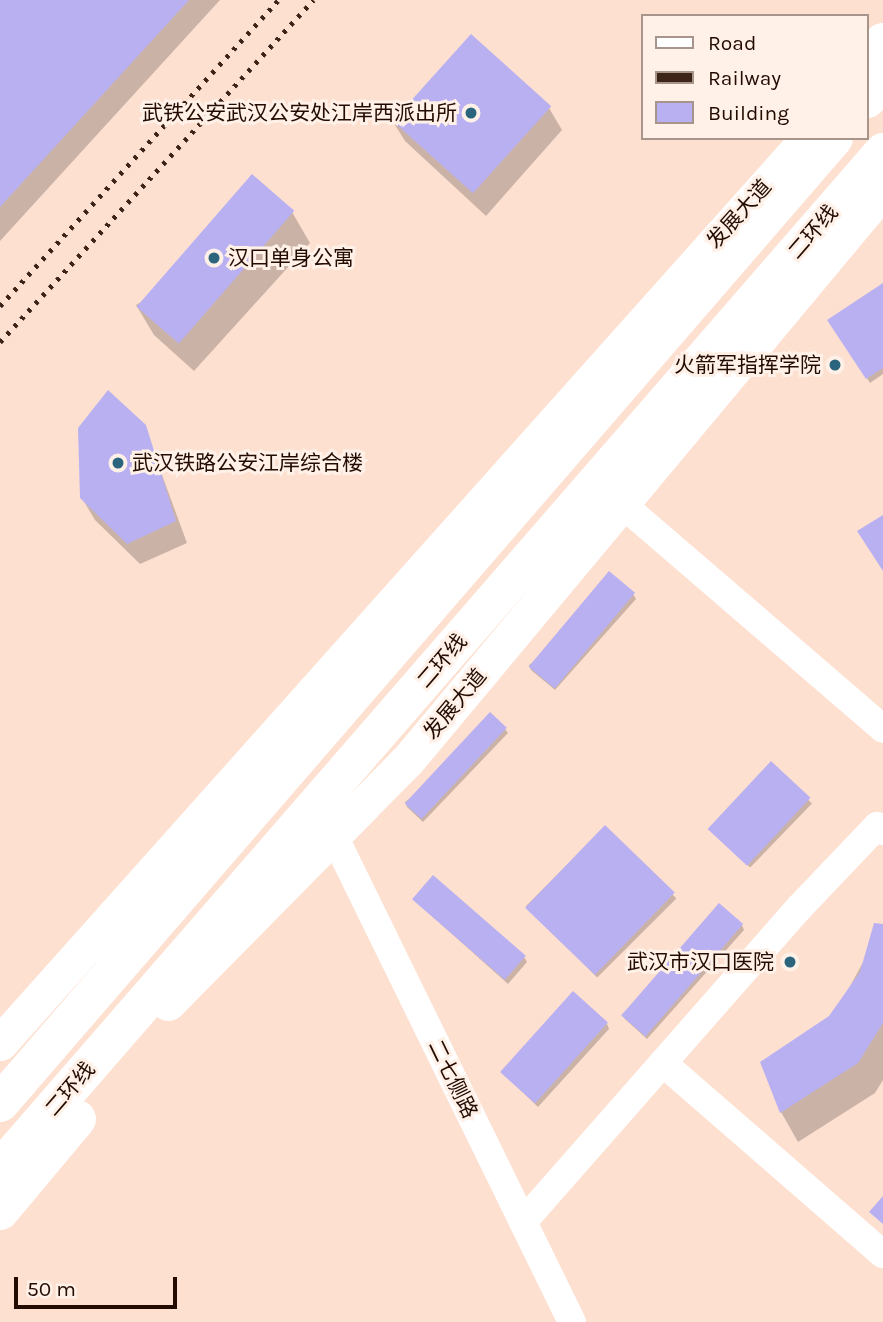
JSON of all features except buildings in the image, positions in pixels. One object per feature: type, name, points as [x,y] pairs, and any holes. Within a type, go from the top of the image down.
[{"type":"highway","points":[[869,59],[883,42]]},
{"type":"highway","points":[[869,97],[883,81]]},
{"type":"highway","points":[[284,775],[804,140]]},
{"type":"highway","name":"二环线","points":[[0,1103],[832,140]]},
{"type":"highway","name":"二环线","points":[[0,1169],[883,152]]},
{"type":"highway","points":[[0,1211],[66,1133],[134,1040]]},
{"type":"main road","points":[[869,71],[883,55]]},
{"type":"main road","name":"发展大道","points":[[0,1043],[804,140]]},
{"type":"main road","name":"发展大道","points":[[0,1192],[134,1040],[407,761],[883,190]]},
{"type":"street","points":[[623,505],[883,729]]},
{"type":"street","points":[[523,1222],[834,871],[877,826],[883,831]]},
{"type":"street","name":"二七侧路","points":[[334,836],[572,1322]]},
{"type":"street","points":[[663,1063],[883,1254]]},
{"type":"railway","points":[[0,306],[278,0]]},
{"type":"railway","points":[[0,342],[313,0]]},
{"type":"place","name":"武铁公安武汉公安处江岸西派出所","points":[[471,113]]},
{"type":"place","name":"汉口单身公寓","points":[[214,258]]},
{"type":"place","name":"火箭军指挥学院","points":[[835,365]]},
{"type":"place","name":"武汉铁路公安江岸综合楼","points":[[118,463]]},
{"type":"place","name":"武汉市汉口医院","points":[[790,962]]}]
